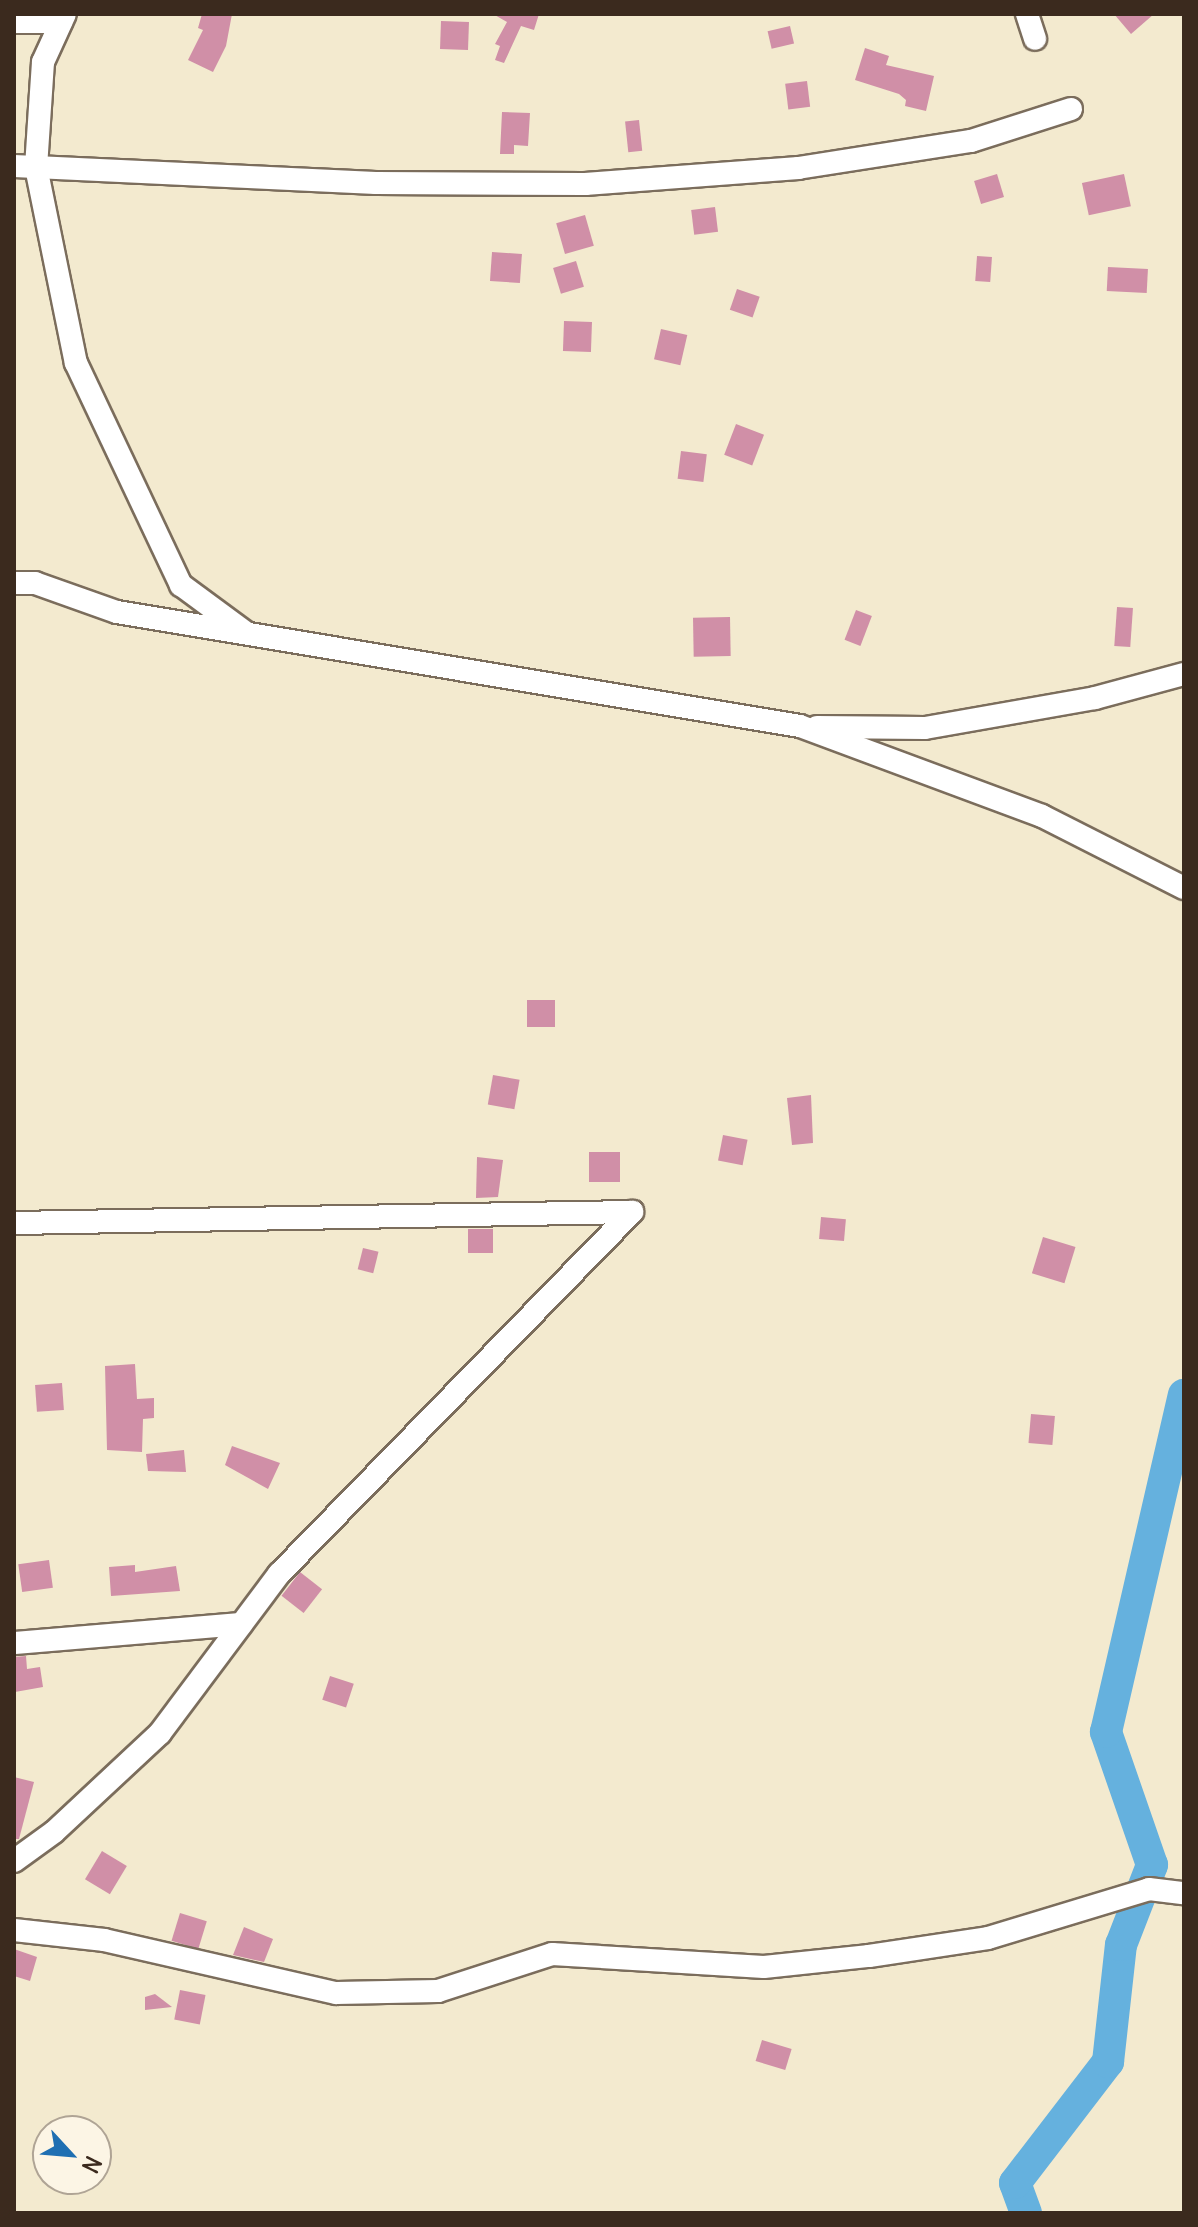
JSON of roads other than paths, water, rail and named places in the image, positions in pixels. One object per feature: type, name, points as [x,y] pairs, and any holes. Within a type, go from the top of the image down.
[{"type":"street","points":[[1027,14],[1035,39]]},
{"type":"street","points":[[14,22],[63,18],[43,62],[25,166],[76,363],[181,585],[249,635]]},
{"type":"street","points":[[25,166],[376,183],[585,184],[830,163],[971,141],[1071,109]]},
{"type":"street","points":[[14,583],[35,583],[117,612],[800,726],[925,728],[1095,698],[1184,674]]},
{"type":"street","points":[[800,726],[1042,816],[1184,888]]},
{"type":"street","points":[[14,1223],[632,1212],[289,1563],[160,1733],[54,1832],[14,1861]]},
{"type":"street","points":[[14,1643],[241,1624]]},
{"type":"street","points":[[14,1930],[104,1940],[336,1993],[438,1991],[552,1954],[764,1967],[988,1938],[1149,1889],[1184,1893]]},
{"type":"waterway","points":[[1026,2213],[1015,2183],[1108,2062],[1121,1945],[1152,1865],[1106,1732],[1184,1395]]}]
